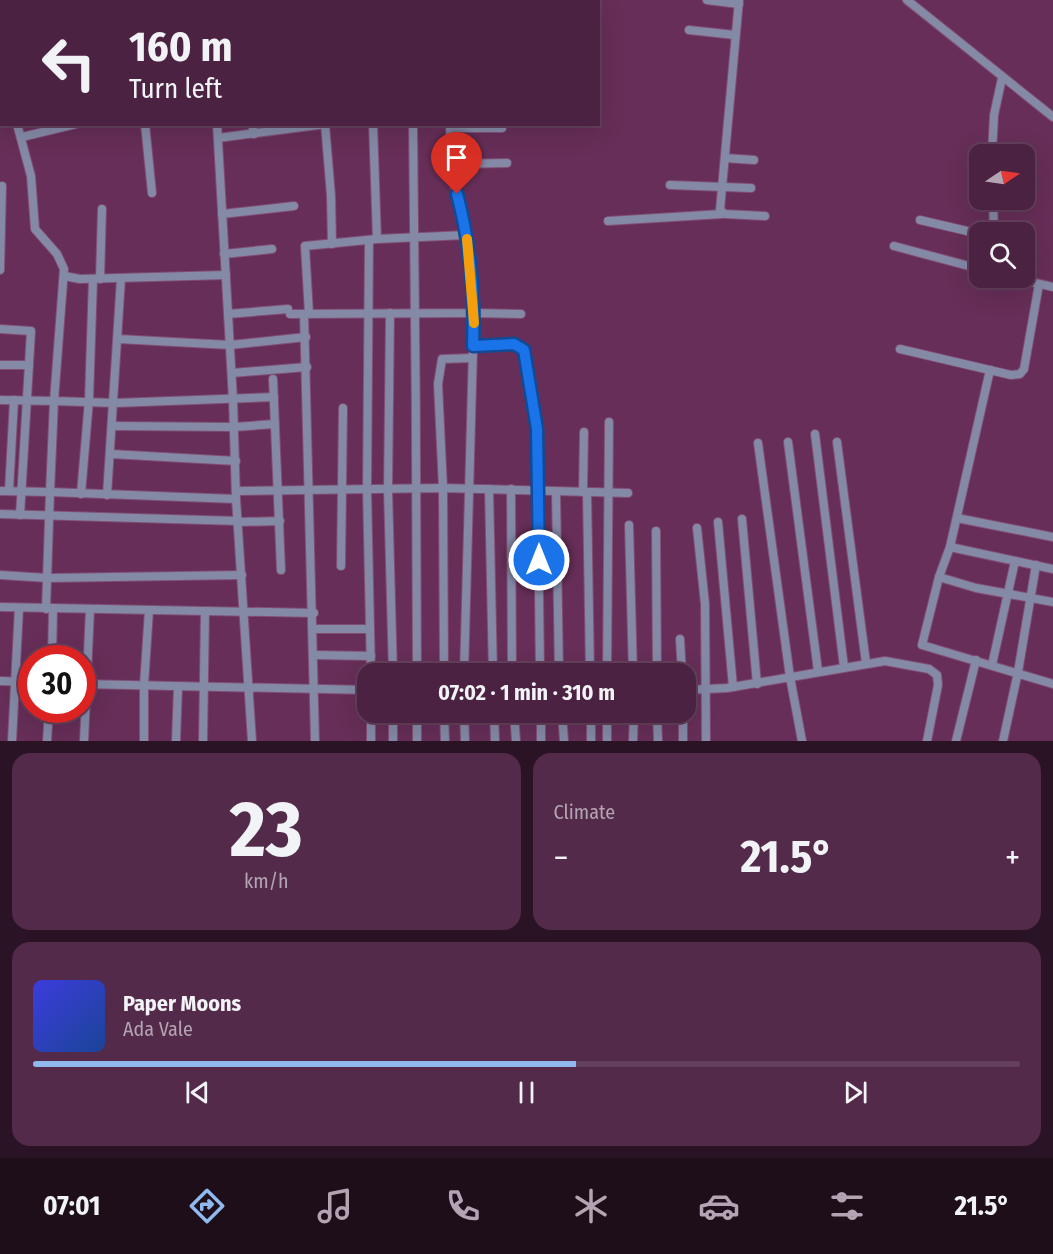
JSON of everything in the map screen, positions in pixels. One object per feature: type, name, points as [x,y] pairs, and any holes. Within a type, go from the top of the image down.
[{"type":"street","points":[[707,0],[739,2],[724,158],[720,210],[722,214]]},
{"type":"street","points":[[908,0],[1053,117]]},
{"type":"street","points":[[688,30],[735,35]]},
{"type":"street","points":[[993,144],[994,115],[1002,78]]},
{"type":"street","points":[[19,126],[31,176],[35,229],[57,254],[64,276],[54,401],[50,492],[48,578],[51,645]]},
{"type":"street","points":[[22,137],[68,126]]},
{"type":"street","points":[[146,126],[152,193]]},
{"type":"street","points":[[217,126],[252,741]]},
{"type":"street","points":[[252,126],[254,134]]},
{"type":"street","points":[[218,138],[317,126]]},
{"type":"street","points":[[325,126],[331,196],[332,244]]},
{"type":"street","points":[[371,663],[367,490],[374,126]]},
{"type":"street","points":[[413,126],[417,313],[417,663]]},
{"type":"street","points":[[464,663],[474,312],[466,235],[452,164],[450,126],[502,128]]},
{"type":"street","points":[[724,158],[754,160]]},
{"type":"street","points":[[452,164],[507,163]]},
{"type":"street","points":[[670,185],[751,188]]},
{"type":"street","points":[[0,270],[2,186]]},
{"type":"street","points":[[222,214],[294,206]]},
{"type":"street","points":[[81,494],[102,209]]},
{"type":"street","points":[[608,221],[722,214],[765,216]]},
{"type":"street","points":[[920,220],[969,231]]},
{"type":"street","points":[[315,741],[305,246],[415,236],[466,235]]},
{"type":"street","points":[[894,246],[969,265]]},
{"type":"street","points":[[224,254],[272,249]]},
{"type":"street","points":[[64,276],[97,279],[226,275]]},
{"type":"street","points":[[107,495],[115,403],[121,278]]},
{"type":"street","points":[[1035,283],[1053,287]]},
{"type":"street","points":[[900,349],[1016,375],[1023,372],[1038,284]]},
{"type":"street","points":[[228,314],[474,312],[521,314]]},
{"type":"street","points":[[390,313],[388,490],[393,663]]},
{"type":"street","points":[[0,329],[31,331],[20,515]]},
{"type":"street","points":[[118,339],[230,345],[306,337]]},
{"type":"street","points":[[473,346],[514,344],[524,350],[536,422],[539,492],[540,663]]},
{"type":"street","points":[[444,663],[443,488],[438,384],[442,358],[472,358]]},
{"type":"street","points":[[0,365],[29,365]]},
{"type":"street","points":[[232,373],[307,367]]},
{"type":"street","points":[[990,370],[951,547],[939,577],[922,645],[1053,684]]},
{"type":"street","points":[[273,379],[281,570]]},
{"type":"street","points":[[0,400],[88,400],[115,403],[274,397]]},
{"type":"street","points":[[14,400],[4,491],[107,495],[237,495],[279,491],[443,488],[628,493]]},
{"type":"street","points":[[341,566],[343,408]]},
{"type":"street","points":[[607,663],[609,422]]},
{"type":"street","points":[[113,426],[234,427],[275,424]]},
{"type":"street","points":[[584,432],[590,663]]},
{"type":"street","points":[[815,434],[844,667]]},
{"type":"street","points":[[788,442],[818,671]]},
{"type":"street","points":[[837,442],[866,663]]},
{"type":"street","points":[[758,443],[790,677],[802,741]]},
{"type":"street","points":[[111,454],[236,461]]},
{"type":"street","points":[[489,489],[493,663]]},
{"type":"street","points":[[511,489],[512,663]]},
{"type":"street","points":[[555,492],[559,663]]},
{"type":"street","points":[[0,514],[280,521]]},
{"type":"street","points":[[957,518],[1053,537]]},
{"type":"street","points":[[742,519],[757,684]]},
{"type":"street","points":[[718,522],[733,687]]},
{"type":"street","points":[[629,525],[633,663]]},
{"type":"street","points":[[697,528],[705,604],[706,741]]},
{"type":"street","points":[[656,531],[657,663]]},
{"type":"street","points":[[951,547],[1053,569]]},
{"type":"street","points":[[992,665],[1015,561]]},
{"type":"street","points":[[1003,741],[1018,672],[1036,565]]},
{"type":"street","points":[[0,575],[48,578],[242,575]]},
{"type":"street","points":[[939,577],[1008,594],[1053,602]]},
{"type":"street","points":[[0,607],[314,613]]},
{"type":"street","points":[[12,741],[19,608]]},
{"type":"street","points":[[87,645],[90,609]]},
{"type":"street","points":[[144,741],[144,686],[149,610]]},
{"type":"street","points":[[202,741],[205,611]]},
{"type":"street","points":[[314,629],[370,629]]},
{"type":"street","points":[[680,639],[681,663]]},
{"type":"street","points":[[314,655],[371,656]]},
{"type":"street","points":[[956,741],[976,660]]},
{"type":"street","points":[[696,691],[757,684],[866,663],[896,661],[929,669],[937,675],[938,685],[927,741]]},
{"type":"street","points":[[0,681],[18,682]]},
{"type":"street","points":[[96,684],[357,690]]},
{"type":"street","points":[[176,741],[178,687]]},
{"type":"street","points":[[47,741],[48,723]]},
{"type":"street","points":[[84,723],[84,741]]},
{"type":"street","points":[[371,723],[371,741]]},
{"type":"street","points":[[393,723],[393,741]]},
{"type":"street","points":[[417,723],[417,741]]},
{"type":"street","points":[[444,723],[445,741]]},
{"type":"street","points":[[464,723],[465,741]]},
{"type":"street","points":[[494,723],[495,741]]},
{"type":"street","points":[[515,723],[516,741]]},
{"type":"street","points":[[541,723],[541,741]]},
{"type":"street","points":[[562,723],[564,741]]},
{"type":"street","points":[[591,723],[591,741]]},
{"type":"street","points":[[607,723],[608,741]]},
{"type":"street","points":[[633,741],[634,723]]},
{"type":"street","points":[[657,723],[658,741]]},
{"type":"street","points":[[683,723],[683,741]]},
{"type":"slow traffic","points":[[467,239],[474,323]]},
{"type":"route","points":[[457,194],[470,267],[474,312],[473,346],[514,344],[524,350],[537,429],[539,560]]}]
